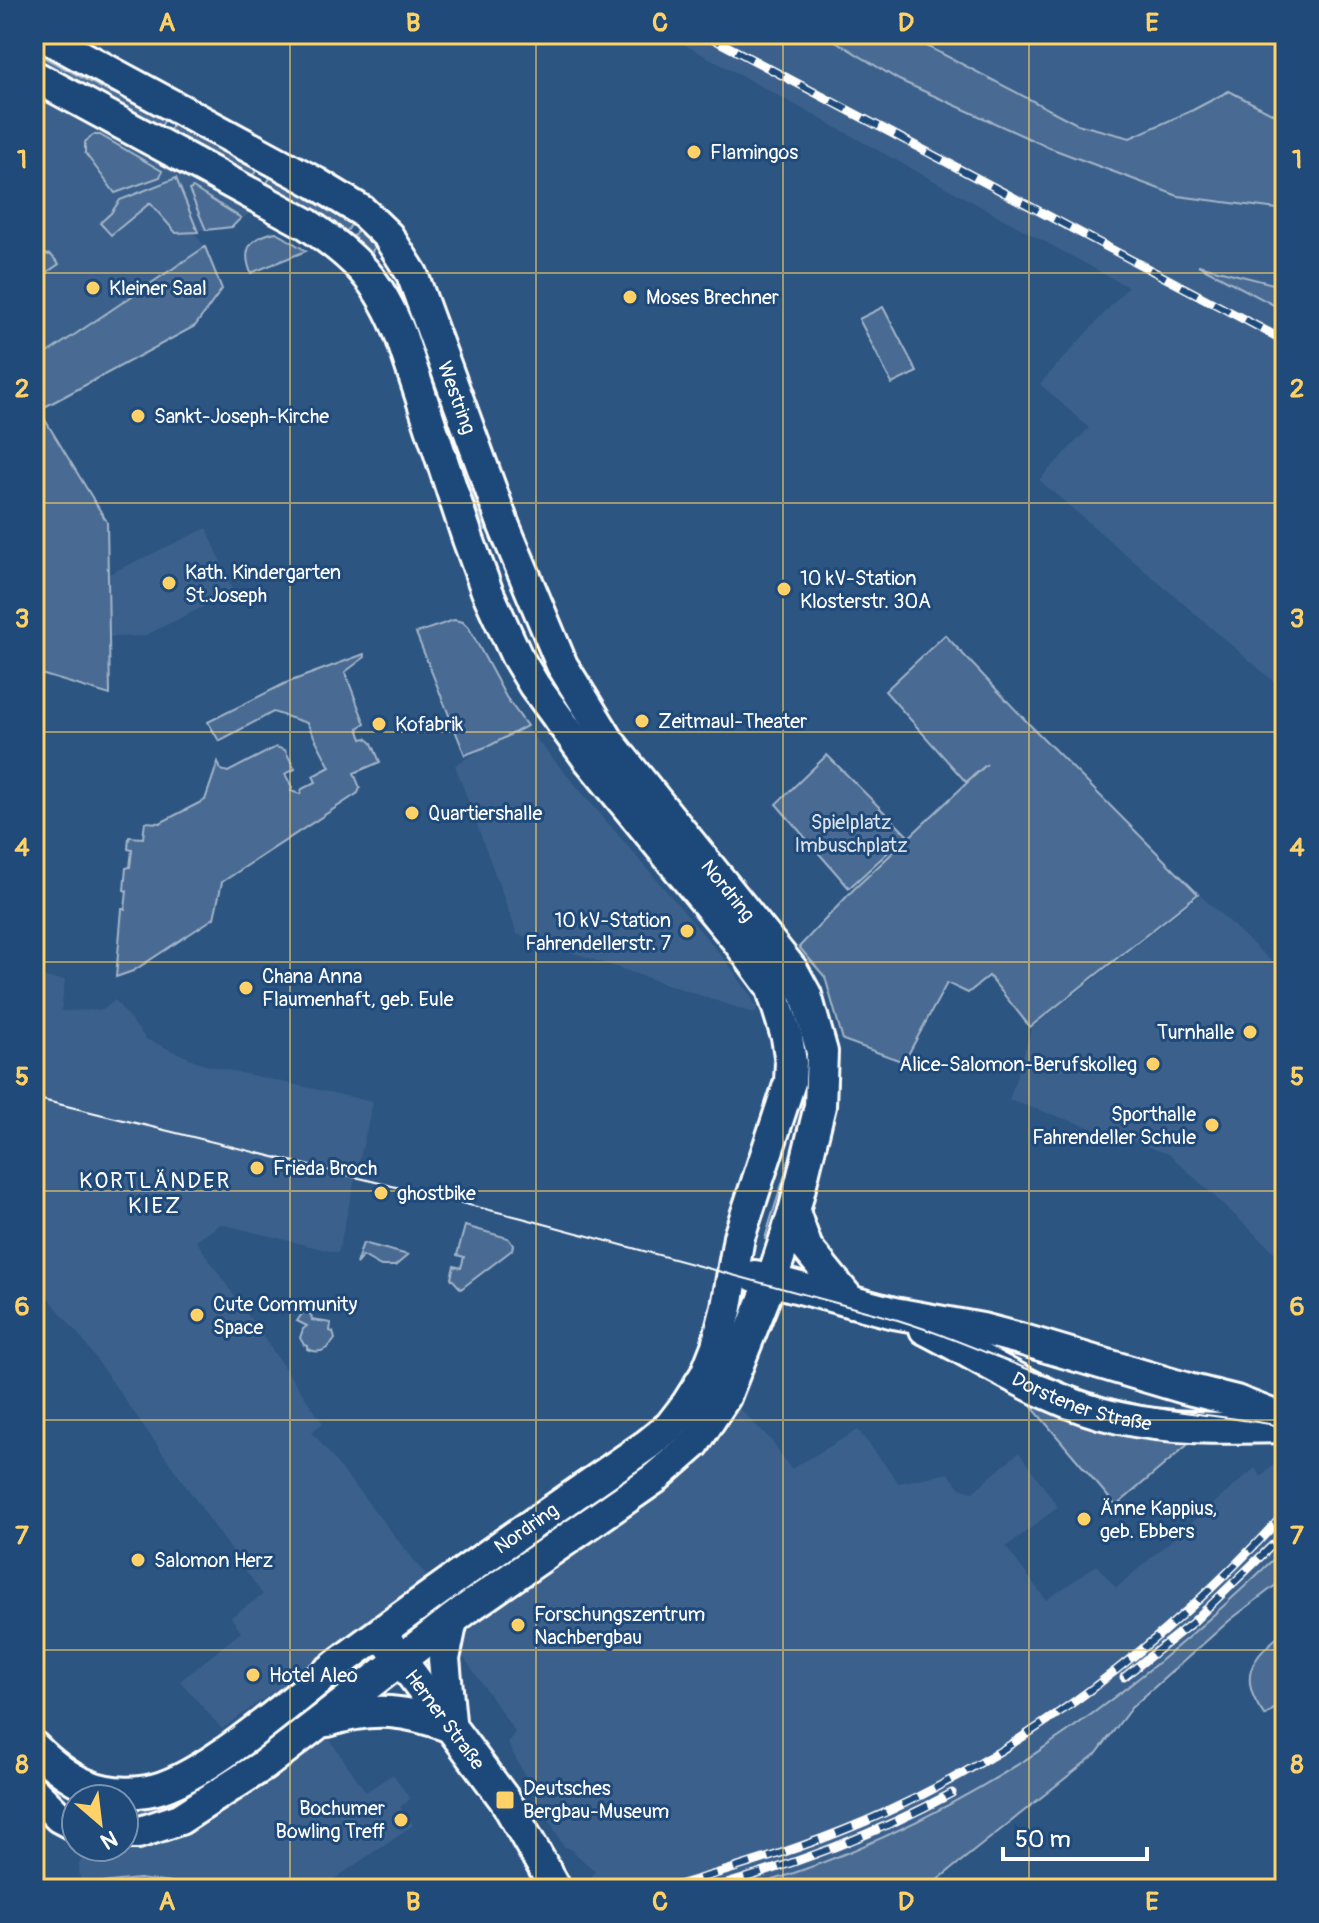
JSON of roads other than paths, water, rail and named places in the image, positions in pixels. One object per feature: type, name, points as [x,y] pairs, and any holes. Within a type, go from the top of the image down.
[{"type":"main road","name":"Westring","points":[[40,34],[362,211],[388,236],[412,274],[518,561],[598,750]]},
{"type":"main road","name":"Westring","points":[[34,76],[307,224],[341,247],[377,286],[401,336],[500,624],[529,677],[598,750]]},
{"type":"main road","points":[[242,188],[254,187],[262,179],[264,167],[259,153]]},
{"type":"main road","points":[[377,286],[374,271],[378,253],[388,236]]},
{"type":"main road","points":[[483,581],[518,561]]},
{"type":"main road","name":"Nordring","points":[[34,1747],[70,1779],[89,1787],[134,1792],[158,1788],[210,1762],[381,1632],[648,1444],[670,1426],[687,1404],[712,1360],[725,1317],[742,1228],[788,1088],[791,1062],[787,1037],[771,986],[598,750]]},
{"type":"main road","name":"Nordring","points":[[140,1830],[157,1827],[206,1804],[264,1765],[452,1620],[654,1479],[694,1444],[725,1397],[794,1212],[820,1106],[822,1052],[806,995],[793,971],[598,750]]},
{"type":"main road","points":[[787,1037],[822,1052]]},
{"type":"main road","points":[[794,1212],[807,1248],[851,1302]]},
{"type":"main road","name":"Dorstener Straße","points":[[732,1269],[894,1313],[1020,1339],[1236,1401],[1285,1420]]},
{"type":"main road","name":"Dorstener Straße","points":[[894,1313],[1032,1387],[1118,1418],[1170,1425],[1285,1427]]},
{"type":"main road","points":[[310,1728],[349,1714],[373,1711],[419,1716],[451,1727],[444,1684],[444,1659],[452,1620]]},
{"type":"main road","name":"Herner Straße","points":[[381,1632],[505,1800],[556,1889]]},
{"type":"main road","points":[[34,1792],[60,1818]]},
{"type":"tram line","points":[[34,1098],[522,1218],[884,1316],[1103,1396],[1285,1427]]},
{"type":"railway","points":[[704,34],[1285,341]]},
{"type":"railway","points":[[665,1889],[766,1858],[866,1821],[982,1762],[1091,1689],[1143,1648],[1193,1605],[1285,1513]]},
{"type":"railway","points":[[1124,1677],[1193,1622],[1285,1533]]},
{"type":"railway","points":[[710,1889],[834,1847],[952,1793]]},
{"type":"place","name":"Flamingos","points":[[694,152]]},
{"type":"place","name":"Kleiner Saal","points":[[93,288]]},
{"type":"place","name":"Moses Brechner","points":[[630,297]]},
{"type":"place","name":"Sankt-Joseph-Kirche","points":[[138,416]]},
{"type":"place","name":"Kath. Kindergarten St.Joseph","points":[[169,583]]},
{"type":"place","name":"10 kV-Station Klosterstr. 30A","points":[[784,589]]},
{"type":"place","name":"Zeitmaul-Theater","points":[[642,721]]},
{"type":"place","name":"Kofabrik","points":[[379,724]]},
{"type":"place","name":"Quartiershalle","points":[[412,813]]},
{"type":"place","name":"10 kV-Station Fahrendellerstr. 7","points":[[687,931]]},
{"type":"place","name":"Chana Anna Flaumenhaft, geb. Eule","points":[[246,988]]},
{"type":"place","name":"Turnhalle","points":[[1250,1032]]},
{"type":"place","name":"Alice-Salomon-Berufskolleg","points":[[1153,1064]]},
{"type":"place","name":"Sporthalle Fahrendeller Schule","points":[[1212,1125]]},
{"type":"place","name":"Frieda Broch","points":[[257,1168]]},
{"type":"place","name":"ghostbike","points":[[381,1193]]},
{"type":"place","name":"Cute Community Space","points":[[197,1315]]},
{"type":"place","name":"Änne Kappius, geb. Ebbers","points":[[1084,1519]]},
{"type":"place","name":"Salomon Herz","points":[[138,1560]]},
{"type":"place","name":"Forschungszentrum Nachbergbau","points":[[518,1625]]},
{"type":"place","name":"Hotel Aleo","points":[[253,1675]]},
{"type":"place","name":"Deutsches Bergbau-Museum","points":[[505,1800]]},
{"type":"place","name":"Bochumer Bowling Treff","points":[[401,1820]]},
{"type":"district","name":"KORTLÄNDER KIEZ","points":[[155,1192]]},
{"type":"park label","name":"Spielplatz Imbuschplatz","points":[[851,834]]}]
